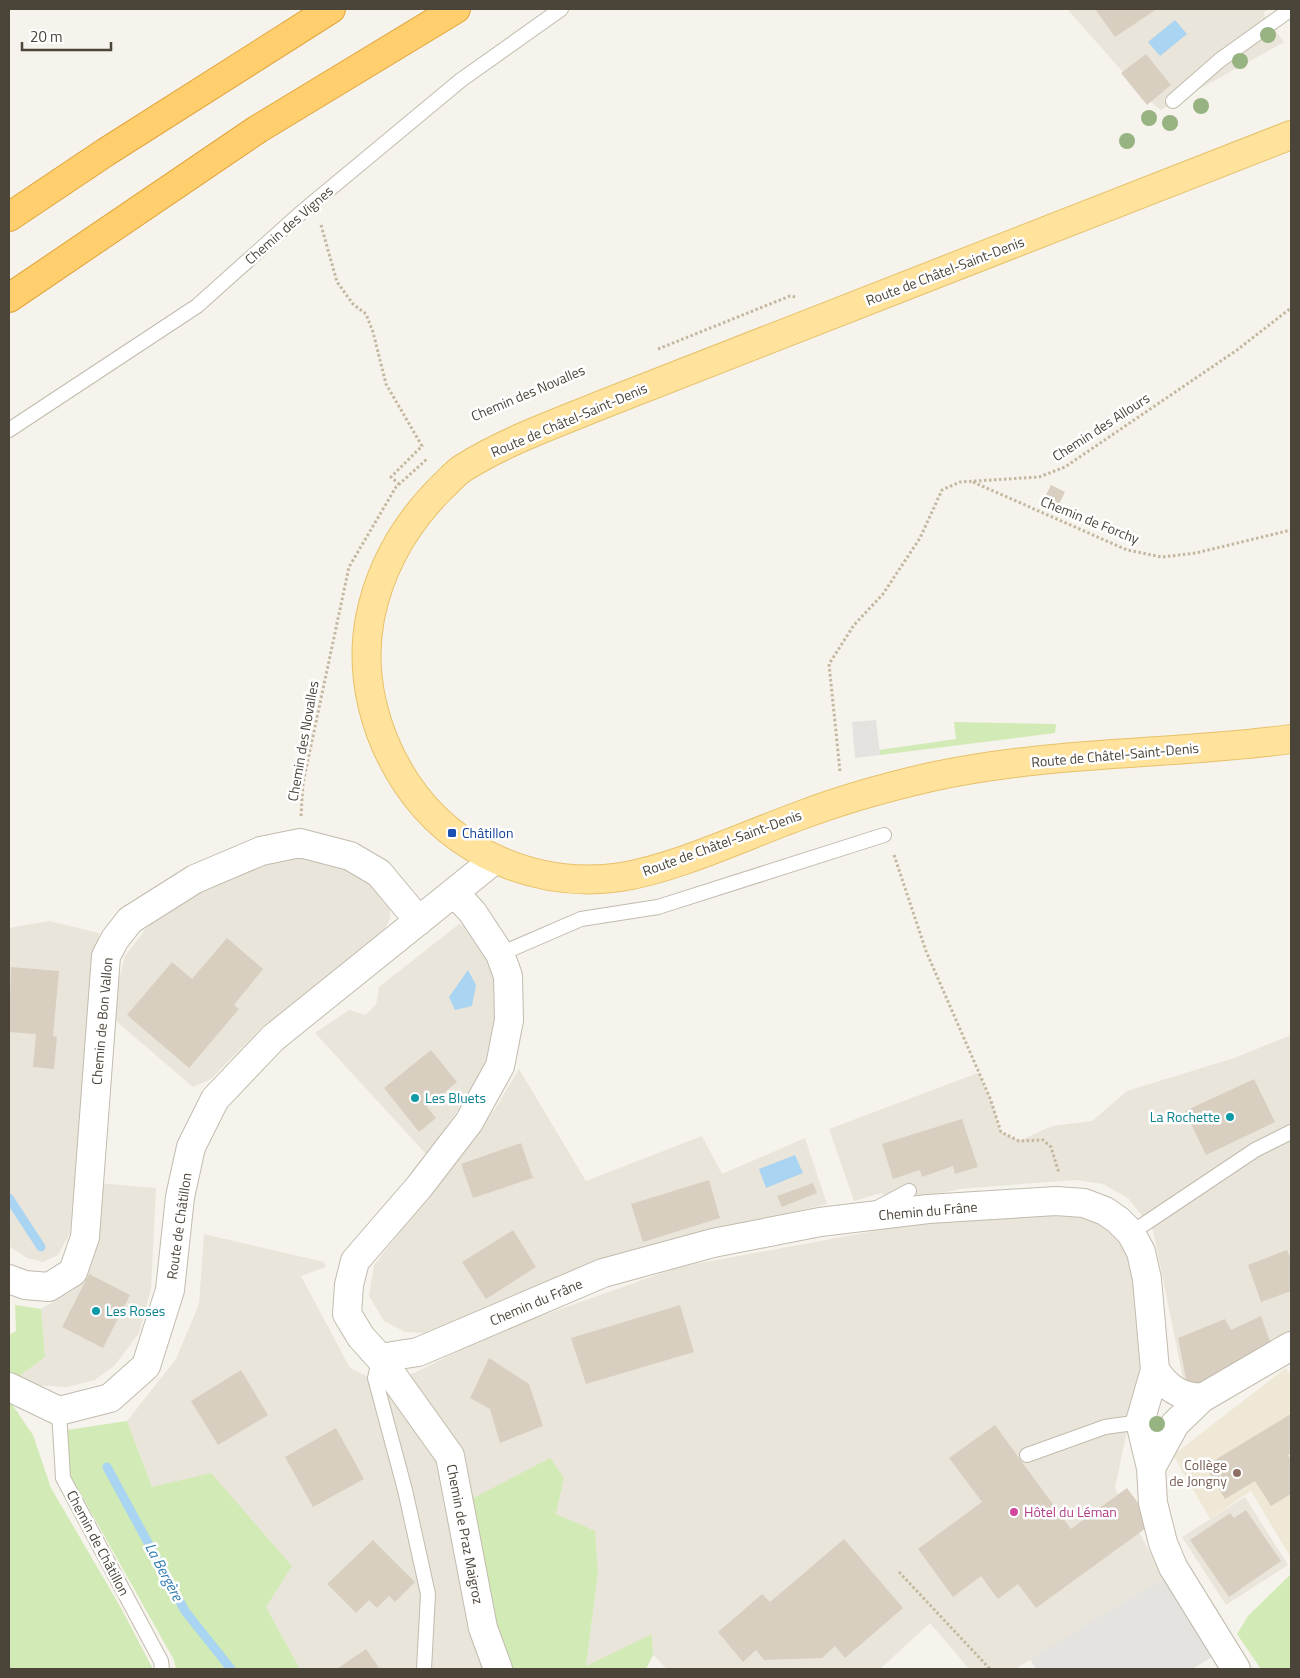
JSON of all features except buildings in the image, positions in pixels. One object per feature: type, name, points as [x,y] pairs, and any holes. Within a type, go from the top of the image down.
[{"type":"highway","points":[[9,217],[106,152],[331,9]]},
{"type":"highway","points":[[9,298],[258,130],[456,9]]},
{"type":"main road","name":"Route de Châtel-Saint-Denis","points":[[1291,135],[601,404],[516,440],[460,469],[421,508],[392,552],[374,600],[366,650],[370,697],[379,727],[391,756],[419,801],[460,839],[494,860],[542,875],[581,880],[620,877],[653,870],[843,801],[932,777],[1035,762],[1291,739]]},
{"type":"street","name":"Chemin de Bon Vallon","points":[[9,1279],[26,1285],[49,1287],[73,1272],[82,1246],[85,1237],[106,956],[115,939],[130,920],[195,879],[261,851],[300,843],[350,856],[379,873],[419,921]]},
{"type":"street","points":[[380,1358],[361,1337],[347,1314],[349,1285],[355,1261],[419,1187],[469,1122],[500,1066],[509,1020],[508,976],[500,954],[473,913],[455,893],[494,860]]},
{"type":"street","name":"Route de Châtillon","points":[[59,1411],[110,1398],[146,1366],[170,1290],[180,1196],[191,1147],[215,1099],[273,1038],[455,893]]},
{"type":"street","name":"Chemin du Frâne","points":[[380,1358],[418,1352],[603,1273],[713,1242],[820,1222],[928,1209],[1056,1201],[1084,1203],[1105,1210],[1131,1233],[1141,1252],[1147,1279],[1155,1370]]},
{"type":"street","points":[[1151,1468],[1175,1424],[1202,1398],[1291,1346]]},
{"type":"street","name":"Chemin de Praz Maigroz","points":[[380,1358],[450,1456],[483,1628],[498,1669]]},
{"type":"street","points":[[1155,1370],[1164,1384],[1173,1391],[1186,1396],[1202,1398]]},
{"type":"street","points":[[1155,1370],[1140,1422],[1151,1468],[1153,1503],[1170,1561],[1236,1669]]},
{"type":"street","points":[[9,1387],[59,1411]]},
{"type":"lane","name":"Chemin des Vignes","points":[[9,430],[197,306],[307,208],[461,80],[561,9]]},
{"type":"lane","points":[[1172,101],[1220,60],[1291,9]]},
{"type":"lane","points":[[500,954],[582,919],[658,907],[884,835]]},
{"type":"lane","points":[[1131,1233],[1255,1150],[1291,1132]]},
{"type":"lane","points":[[856,1218],[909,1191]]},
{"type":"lane","points":[[380,1358],[375,1378],[405,1490],[428,1594],[424,1669]]},
{"type":"lane","name":"Chemin de Châtillon","points":[[59,1411],[63,1478],[161,1661],[162,1669]]},
{"type":"lane","points":[[1027,1455],[1105,1427],[1140,1422]]},
{"type":"path","points":[[307,208],[318,220],[322,228],[337,282],[353,304],[366,314],[373,332],[386,384],[422,446],[391,476],[399,484]]},
{"type":"path","points":[[650,352],[790,296],[815,299],[825,318]]},
{"type":"path","name":"Chemin des Allours","points":[[843,801],[829,664],[854,625],[883,594],[920,538],[942,490],[960,482],[1039,477],[1065,467],[1237,350],[1291,308]]},
{"type":"path","name":"Chemin des Novalles","points":[[300,843],[303,783],[349,566],[371,526],[399,484],[432,455]]},
{"type":"path","name":"Chemin de Forchy","points":[[973,482],[1127,550],[1162,557],[1196,553],[1291,530]]},
{"type":"path","points":[[884,835],[889,842],[926,951],[990,1098],[1001,1132],[1019,1141],[1043,1140],[1051,1147],[1060,1175]]},
{"type":"path","points":[[899,1572],[990,1669]]},
{"type":"shaded area","points":[[1067,9],[1269,9],[1263,13],[1284,42],[1161,110],[1147,99]]},
{"type":"shaded area","points":[[876,720],[880,755],[855,758],[852,722]]},
{"type":"shaded area","points":[[302,855],[342,860],[367,877],[390,902],[390,919],[383,932],[260,1029],[211,1079],[193,1087],[110,1016],[125,956],[145,930],[171,905],[271,860]]},
{"type":"shaded area","points":[[49,921],[99,933],[70,1233],[58,1255],[43,1262],[27,1258],[9,1246],[9,928]]},
{"type":"shaded area","points":[[459,924],[481,935],[502,976],[494,1057],[427,1155],[315,1033],[349,1010],[365,1015],[376,1005],[379,987]]},
{"type":"shaded area","points":[[1291,1035],[1291,1342],[1186,1393],[1153,1230],[1128,1198],[1103,1184],[1075,1180],[960,1189],[899,1202],[881,1193],[854,1201],[829,1129],[978,1073],[990,1098],[1001,1132],[1019,1141],[1052,1126],[1092,1121],[1127,1091],[1237,1057]]},
{"type":"shaded area","points":[[519,1069],[586,1181],[702,1136],[722,1174],[805,1138],[827,1204],[709,1232],[596,1263],[424,1333],[405,1332],[384,1321],[369,1296],[374,1265],[495,1109]]},
{"type":"shaded area","points":[[99,1183],[156,1188],[151,1289],[139,1333],[115,1365],[95,1380],[67,1387],[34,1385],[15,1379],[45,1357],[41,1309],[74,1290],[92,1259]]},
{"type":"shaded area","points":[[1061,1214],[1088,1215],[1113,1230],[1135,1262],[1142,1359],[1115,1488],[1164,1578],[1015,1669],[969,1669],[930,1623],[880,1669],[667,1669],[653,1655],[652,1634],[586,1667],[598,1573],[556,1514],[564,1478],[498,1669],[300,1669],[266,1607],[152,1487],[127,1421],[176,1359],[199,1304],[204,1234],[324,1262],[326,1267],[301,1276],[350,1368],[387,1386],[502,1330],[679,1267],[939,1219]]},
{"type":"shaded area","name":"Collège de Jongny","points":[[1286,1368],[1291,1376],[1291,1558],[1251,1491],[1210,1519],[1173,1455]]},
{"type":"shaded area","points":[[1245,1497],[1288,1565],[1226,1605],[1182,1537]]},
{"type":"shaded area","points":[[1164,1578],[1212,1657],[1192,1669],[1036,1669],[1030,1659]]},
{"type":"green space","points":[[954,722],[1056,724],[1055,733],[880,755],[879,750],[956,739]]},
{"type":"green space","points":[[15,1305],[41,1309],[45,1357],[15,1379],[9,1371],[9,1335],[16,1331]]},
{"type":"green space","points":[[9,1400],[33,1435],[51,1488],[121,1608],[153,1669],[9,1669]]},
{"type":"green space","points":[[127,1421],[152,1487],[211,1473],[292,1566],[266,1607],[300,1669],[176,1669],[174,1660],[69,1473],[67,1430]]},
{"type":"green space","points":[[550,1458],[564,1478],[556,1514],[595,1531],[598,1573],[586,1666],[652,1634],[653,1655],[646,1669],[498,1669],[460,1505]]},
{"type":"green space","points":[[1291,1574],[1291,1669],[1261,1669],[1237,1634],[1248,1616]]},
{"type":"water","points":[[1175,20],[1187,34],[1160,56],[1148,42]]},
{"type":"water","points":[[468,970],[476,985],[472,1006],[455,1010],[449,997]]},
{"type":"water","points":[[795,1155],[803,1173],[766,1188],[759,1169]]},
{"type":"waterway","name":"La Bergère","points":[[9,1198],[41,1247]]},
{"type":"waterway","name":"La Bergère","points":[[107,1467],[185,1611],[231,1669]]},
{"type":"place","name":"Châtillon","points":[[452,833]]},
{"type":"place","name":"Les Bluets","points":[[415,1098]]},
{"type":"place","name":"La Rochette","points":[[1230,1117]]},
{"type":"place","name":"Les Roses","points":[[96,1311]]},
{"type":"place","name":"Collège de Jongny","points":[[1237,1473]]},
{"type":"place","name":"Hôtel du Léman","points":[[1014,1512]]}]
